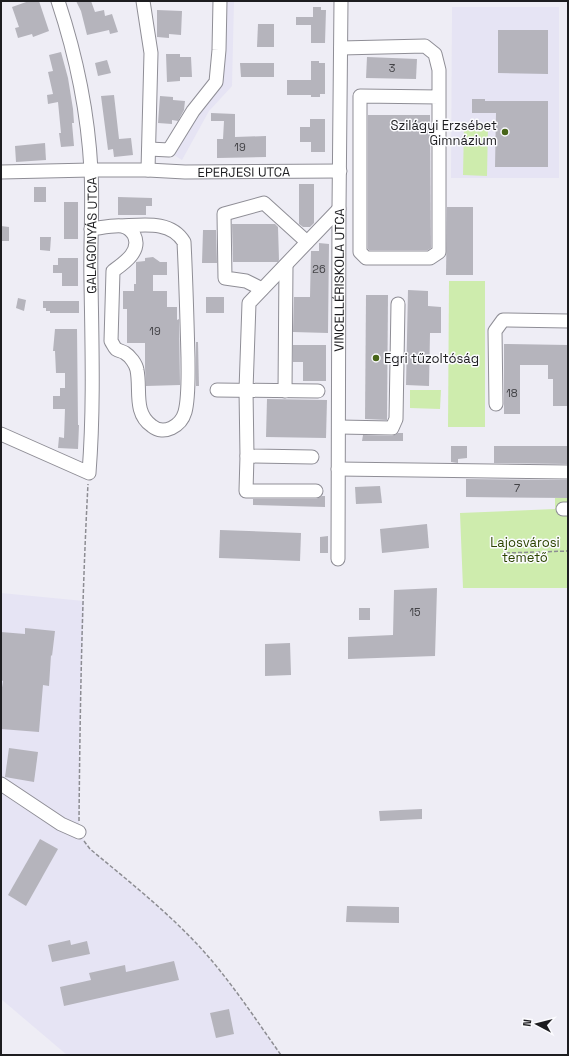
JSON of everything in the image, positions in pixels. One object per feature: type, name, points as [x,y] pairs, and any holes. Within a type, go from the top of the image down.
[{"type":"street","name":"GALAGONYÁS UTCA","points":[[58,1],[76,62],[85,114],[91,170],[93,365],[88,473]]},
{"type":"street","points":[[143,1],[151,53],[148,170]]},
{"type":"street","points":[[149,149],[169,150],[193,111],[216,82],[219,50],[220,1]]},
{"type":"street","name":"VINCELLÉRISKOLA UTCA","points":[[338,559],[341,1]]},
{"type":"street","points":[[341,48],[425,46],[435,54],[438,70],[439,96],[439,252],[430,258],[366,258],[360,252],[360,96],[439,96]]},
{"type":"street","name":"EPERJESI UTCA","points":[[1,172],[91,170],[148,170],[185,172],[340,171]]},
{"type":"street","points":[[262,289],[246,281],[225,278],[224,214],[264,203],[307,242]]},
{"type":"street","points":[[316,491],[246,491],[246,390],[249,303],[339,209]]},
{"type":"street","points":[[91,229],[121,226],[161,225],[172,229],[180,235],[184,242],[188,384],[185,412],[181,422],[172,428],[160,430],[152,427],[141,414],[137,368],[126,353],[117,349],[111,341],[113,271],[133,254],[136,245],[135,236],[130,229],[121,226]]},
{"type":"street","points":[[285,391],[286,265]]},
{"type":"street","points":[[339,427],[392,428],[396,419],[398,304]]},
{"type":"street","points":[[496,404],[495,331],[503,320],[568,321]]},
{"type":"street","points":[[217,390],[318,391]]},
{"type":"street","points":[[1,434],[88,473]]},
{"type":"street","points":[[247,456],[312,456]]},
{"type":"street","points":[[338,469],[568,472]]},
{"type":"street","points":[[1,784],[61,824],[79,832]]},
{"type":"path","points":[[88,473],[80,710],[79,832],[90,848],[162,910],[197,944],[229,983],[281,1055]]},
{"type":"path","points":[[506,553],[568,551]]},
{"type":"shaded area","points":[[225,1],[234,1],[232,86],[209,111],[182,160],[174,155],[204,105],[223,83]]},
{"type":"shaded area","name":"Szilágyi Erzsébet Gimnázium","points":[[452,7],[559,7],[559,178],[451,178]]},
{"type":"shaded area","points":[[1,593],[84,601],[80,718],[79,832],[90,849],[162,910],[197,944],[229,983],[281,1055],[67,1055],[1,999]]},
{"type":"green space","points":[[464,126],[488,126],[487,176],[463,175]]},
{"type":"green space","points":[[449,281],[485,281],[485,427],[448,427]]},
{"type":"green space","points":[[410,390],[441,390],[440,409],[410,408]]},
{"type":"green space","name":"Lajosvárosi temető","points":[[568,497],[568,588],[463,588],[460,513],[555,509],[555,498]]},
{"type":"building","points":[[29,1],[39,1],[49,31],[33,37],[32,34],[18,38],[15,28],[19,27],[12,7]]},
{"type":"building","points":[[76,1],[91,1],[95,12],[104,10],[105,16],[112,14],[118,32],[110,34],[109,30],[87,35],[81,11]]},
{"type":"building","points":[[313,7],[321,7],[321,10],[326,10],[325,43],[311,43],[311,25],[296,25],[296,17],[313,17]]},
{"type":"building","points":[[157,10],[182,11],[181,35],[169,34],[169,38],[157,37]]},
{"type":"building","points":[[258,24],[274,24],[274,47],[257,47]]},
{"type":"building","points":[[498,30],[548,30],[548,74],[498,73]]},
{"type":"building","points":[[61,52],[68,78],[73,109],[74,123],[72,123],[74,146],[61,147],[58,102],[48,104],[47,95],[53,94],[48,72],[53,71],[49,55]]},
{"type":"building","points":[[166,54],[180,54],[180,57],[191,57],[192,77],[180,77],[180,81],[167,82]]},
{"type":"building","points":[[367,57],[417,59],[416,79],[366,78]]},
{"type":"building","points":[[107,60],[111,73],[98,76],[95,63]]},
{"type":"building","points":[[311,61],[325,63],[325,94],[320,94],[320,97],[311,97],[311,95],[287,95],[287,80],[311,80]]},
{"type":"building","points":[[240,63],[274,63],[274,77],[241,77]]},
{"type":"building","points":[[114,95],[119,139],[131,138],[133,155],[114,157],[113,149],[108,150],[101,96]]},
{"type":"building","points":[[160,96],[173,97],[173,100],[185,101],[184,110],[178,121],[172,120],[172,124],[158,123]]},
{"type":"building","points":[[472,99],[485,99],[485,101],[548,101],[548,167],[495,167],[496,113],[472,113]]},
{"type":"building","points":[[211,113],[235,114],[235,137],[266,136],[266,157],[217,158],[217,139],[223,139],[224,121],[211,121]]},
{"type":"building","points":[[368,115],[430,115],[431,248],[428,250],[368,249]]},
{"type":"building","points":[[310,119],[325,119],[325,152],[311,152],[311,142],[300,142],[300,127],[310,127]]},
{"type":"building","points":[[45,143],[46,160],[16,162],[15,146]]},
{"type":"building","points":[[299,184],[314,184],[314,223],[310,227],[303,227],[299,224]]},
{"type":"building","points":[[34,187],[46,187],[46,202],[34,202]]},
{"type":"building","points":[[118,197],[152,198],[152,206],[146,206],[146,215],[118,215]]},
{"type":"building","points":[[64,202],[78,202],[78,239],[64,239]]},
{"type":"building","points":[[447,207],[473,207],[473,275],[446,275]]},
{"type":"building","points":[[232,224],[275,224],[278,227],[278,262],[233,262]]},
{"type":"building","points":[[1,226],[9,227],[9,241],[1,241]]},
{"type":"building","points":[[203,230],[216,230],[217,263],[202,263]]},
{"type":"building","points":[[40,237],[51,237],[50,251],[40,250]]},
{"type":"building","points":[[319,243],[329,244],[328,333],[293,332],[294,297],[310,297],[311,251],[319,251]]},
{"type":"building","points":[[153,257],[160,262],[167,262],[167,275],[153,275],[153,291],[167,291],[167,307],[177,307],[177,320],[179,319],[180,385],[146,386],[145,343],[127,343],[127,309],[123,309],[123,291],[134,291],[134,284],[136,284],[136,262],[145,261],[145,258]]},
{"type":"building","points":[[58,258],[78,258],[78,286],[62,286],[62,273],[53,273],[53,265],[58,265]]},
{"type":"building","points":[[408,290],[428,291],[428,306],[441,307],[441,333],[430,333],[429,386],[406,385]]},
{"type":"building","name":"Egri tűzoltóság","points":[[366,295],[388,295],[387,420],[365,419]]},
{"type":"building","points":[[206,297],[224,297],[224,313],[206,313]]},
{"type":"building","points":[[18,298],[26,300],[24,311],[16,308]]},
{"type":"building","points":[[43,301],[79,301],[79,313],[50,313],[50,311],[46,311],[46,308],[43,308]]},
{"type":"building","points":[[55,329],[77,329],[78,449],[58,448],[59,437],[64,438],[65,409],[53,409],[53,396],[60,396],[60,388],[65,388],[65,373],[56,373],[55,351],[53,351]]},
{"type":"building","points":[[196,342],[198,342],[199,386],[196,386]]},
{"type":"building","points":[[504,344],[568,345],[567,406],[553,406],[553,379],[548,379],[548,365],[520,365],[520,414],[504,414]]},
{"type":"building","points":[[293,345],[326,345],[326,381],[303,381],[303,362],[293,362]]},
{"type":"building","points":[[267,399],[327,400],[326,438],[266,437]]},
{"type":"building","points":[[398,433],[403,433],[403,441],[362,441],[363,435],[392,436]]},
{"type":"building","points":[[451,446],[467,446],[467,458],[458,459],[458,463],[451,462]]},
{"type":"building","points":[[494,446],[568,446],[568,464],[494,463]]},
{"type":"building","points":[[466,479],[568,480],[568,498],[466,497]]},
{"type":"building","points":[[380,486],[382,503],[356,504],[355,487]]},
{"type":"building","points":[[325,496],[325,507],[253,505],[253,499],[316,499]]},
{"type":"building","points":[[427,524],[429,548],[382,553],[380,529]]},
{"type":"building","points":[[220,530],[301,533],[300,561],[219,558]]},
{"type":"building","points":[[328,536],[328,553],[320,553],[320,537]]},
{"type":"building","points":[[437,588],[435,656],[348,659],[348,637],[393,635],[394,590]]},
{"type":"building","points":[[359,608],[370,608],[370,620],[359,620]]},
{"type":"building","points":[[25,628],[55,631],[52,656],[51,655],[49,686],[43,685],[39,732],[1,729],[1,694],[3,681],[1,680],[1,632],[25,634]]},
{"type":"building","points":[[290,643],[291,675],[265,676],[265,644]]},
{"type":"building","points":[[9,748],[38,752],[34,782],[5,777]]},
{"type":"building","points":[[422,809],[422,819],[380,821],[379,811]]},
{"type":"building","points":[[40,839],[58,849],[26,906],[8,895]]},
{"type":"building","points":[[347,906],[399,907],[399,923],[346,922]]},
{"type":"building","points":[[70,940],[71,945],[87,941],[90,954],[52,962],[48,945]]},
{"type":"building","points":[[174,961],[179,980],[64,1006],[60,987],[91,980],[89,973],[125,965],[126,972]]},
{"type":"building","points":[[229,1009],[234,1034],[216,1038],[210,1013]]},
{"type":"place","name":"Szilágyi Erzsébet Gimnázium","points":[[505,132]]},
{"type":"place","name":"Egri tűzoltóság","points":[[376,358]]}]
